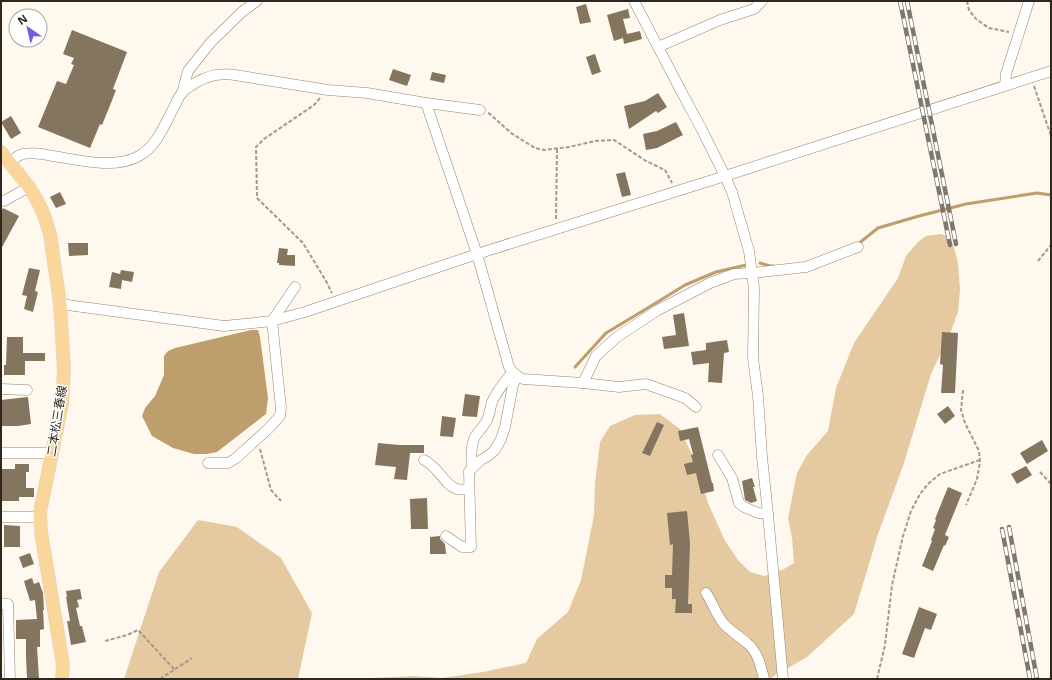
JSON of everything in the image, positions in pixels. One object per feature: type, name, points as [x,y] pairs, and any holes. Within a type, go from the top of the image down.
[{"type":"main road","name":"二本松三春線","points":[[1,152],[29,187],[44,215],[50,234],[60,304],[64,369],[62,404],[40,512],[63,665],[62,679]]},
{"type":"street","points":[[10,162],[21,154],[34,153],[88,162],[107,163],[136,158],[143,154],[156,141],[182,93],[188,71],[211,42],[242,11],[257,1]]},
{"type":"street","points":[[634,1],[725,176],[732,192],[749,251],[754,288],[753,358],[758,396],[762,457],[783,679]]},
{"type":"street","points":[[658,47],[720,20],[754,9],[762,1]]},
{"type":"street","points":[[1005,86],[1006,74],[1029,1]]},
{"type":"street","points":[[60,304],[224,326],[272,321],[305,312],[555,229],[1051,71]]},
{"type":"street","points":[[182,93],[202,79],[211,76],[228,74],[328,90],[367,93],[480,110]]},
{"type":"street","points":[[426,103],[478,254],[509,367],[515,374],[523,379],[619,387],[646,384],[685,398],[696,407]]},
{"type":"street","points":[[4,201],[29,187]]},
{"type":"street","points":[[583,383],[596,356],[617,337],[658,310],[710,283],[734,274],[806,267],[858,247]]},
{"type":"street","points":[[208,463],[228,463],[235,459],[280,416],[281,408],[272,321],[295,287]]},
{"type":"street","points":[[472,468],[471,455],[475,436],[484,426],[491,410],[492,401],[497,392],[515,374]]},
{"type":"street","points":[[446,536],[462,547],[470,547],[469,471],[480,460],[495,450],[501,439],[505,427],[515,374]]},
{"type":"street","points":[[1,389],[27,390]]},
{"type":"street","points":[[1,453],[52,453]]},
{"type":"street","points":[[718,455],[732,478],[739,503],[744,507],[758,513],[768,514]]},
{"type":"street","points":[[424,460],[433,465],[451,486],[458,490],[469,489]]},
{"type":"street","points":[[1,517],[41,517]]},
{"type":"street","points":[[706,593],[724,625],[748,643],[752,648],[757,656],[764,679]]},
{"type":"street","points":[[1,604],[8,604],[5,663],[10,679]]},
{"type":"path","points":[[966,1],[969,10],[976,19],[989,28],[1018,34]]},
{"type":"path","points":[[1031,78],[1051,136]]},
{"type":"path","points":[[328,90],[314,105],[264,139],[256,147],[257,198],[303,243],[336,301]]},
{"type":"path","points":[[480,110],[490,114],[511,133],[535,148],[544,150],[557,149],[595,141],[614,140],[646,161],[665,170],[671,180],[675,192]]},
{"type":"path","points":[[555,229],[557,149]]},
{"type":"path","points":[[1038,262],[1051,245]]},
{"type":"path","points":[[963,390],[961,410],[965,423],[979,451],[980,460],[977,478],[966,505]]},
{"type":"path","points":[[257,439],[271,490],[281,501]]},
{"type":"path","points":[[877,679],[885,646],[892,584],[903,536],[911,511],[920,494],[928,484],[940,474],[980,460]]},
{"type":"path","points":[[1040,472],[1051,484]]},
{"type":"path","points":[[105,641],[127,635],[138,630],[174,669]]},
{"type":"path","points":[[160,679],[192,658]]},
{"type":"shaded area","points":[[940,234],[948,236],[953,244],[958,263],[960,290],[958,312],[950,334],[931,374],[903,466],[878,534],[854,614],[807,657],[769,679],[371,679],[414,676],[442,678],[483,672],[526,663],[537,639],[568,612],[581,580],[594,515],[595,483],[600,442],[610,426],[635,415],[660,414],[680,429],[696,463],[708,503],[725,541],[738,560],[750,572],[764,576],[784,569],[794,563],[792,538],[788,518],[797,473],[807,455],[828,431],[836,388],[854,343],[898,278],[906,256],[918,242],[926,236]]},
{"type":"shaded area","points":[[251,330],[258,330],[260,337],[268,398],[266,414],[217,452],[207,454],[194,454],[173,448],[152,436],[142,416],[145,408],[155,396],[164,375],[164,356],[168,351]]},
{"type":"shaded area","points":[[198,520],[237,527],[281,558],[312,613],[298,679],[124,679],[159,572]]},
{"type":"building","points":[[586,4],[591,22],[580,24],[576,7]]},
{"type":"building","points":[[628,9],[630,18],[623,19],[627,34],[640,31],[642,39],[624,44],[623,38],[614,41],[607,15]]},
{"type":"building","points":[[72,30],[127,52],[113,89],[116,90],[111,103],[90,148],[38,127],[57,81],[66,84],[74,65],[71,64],[74,58],[63,54]]},
{"type":"building","points":[[595,54],[601,72],[592,75],[586,57]]},
{"type":"building","points":[[393,69],[411,75],[407,86],[389,80]]},
{"type":"building","points":[[432,72],[446,75],[444,83],[430,80]]},
{"type":"building","points":[[658,93],[667,107],[658,113],[656,111],[629,129],[624,106],[645,101]]},
{"type":"building","points":[[11,116],[21,133],[11,139],[1,122]]},
{"type":"building","points":[[676,122],[683,135],[657,148],[646,150],[643,134],[657,131]]},
{"type":"building","points":[[625,172],[631,195],[622,197],[616,174]]},
{"type":"building","points":[[60,192],[66,204],[56,208],[50,197]]},
{"type":"building","points":[[3,208],[19,216],[1,249],[1,212]]},
{"type":"building","points":[[68,243],[88,243],[88,255],[69,256]]},
{"type":"building","points":[[279,248],[288,249],[287,255],[295,255],[295,266],[279,265],[279,263],[277,263]]},
{"type":"building","points":[[29,268],[40,270],[35,291],[38,292],[33,312],[24,309],[27,296],[22,295]]},
{"type":"building","points":[[121,270],[134,272],[132,282],[122,280],[121,289],[109,287],[112,272],[120,274]]},
{"type":"building","points":[[684,313],[689,346],[664,349],[662,337],[676,335],[673,315]]},
{"type":"building","points":[[942,332],[958,333],[955,393],[941,393],[943,365],[940,364]]},
{"type":"building","points":[[7,337],[23,337],[23,353],[45,353],[45,361],[25,361],[25,375],[4,375],[4,365],[6,365]]},
{"type":"building","points":[[727,340],[729,352],[724,353],[722,383],[708,382],[709,363],[693,365],[691,352],[706,350],[706,343]]},
{"type":"building","points":[[465,394],[480,396],[477,417],[462,416]]},
{"type":"building","points":[[28,397],[31,424],[1,426],[1,400]]},
{"type":"building","points":[[948,406],[955,416],[945,424],[937,414]]},
{"type":"building","points":[[442,416],[456,418],[453,437],[440,436]]},
{"type":"building","points":[[657,422],[664,425],[650,456],[642,453]]},
{"type":"building","points":[[698,427],[714,491],[701,494],[696,473],[687,475],[684,464],[693,462],[691,455],[693,454],[689,439],[680,441],[678,431]]},
{"type":"building","points":[[1042,440],[1048,451],[1027,464],[1020,453]]},
{"type":"building","points":[[378,443],[424,445],[424,453],[410,453],[407,480],[394,479],[396,467],[375,465]]},
{"type":"building","points":[[15,464],[29,464],[29,472],[26,472],[26,488],[34,488],[34,497],[19,497],[19,501],[1,501],[1,469],[15,469]]},
{"type":"building","points":[[1026,466],[1032,475],[1017,484],[1011,474]]},
{"type":"building","points":[[752,478],[757,501],[751,503],[745,500],[742,481]]},
{"type":"building","points":[[948,487],[962,493],[945,535],[949,537],[933,571],[922,566],[932,541],[931,540],[935,529],[933,528],[935,519]]},
{"type":"building","points":[[427,498],[428,529],[411,529],[410,499]]},
{"type":"building","points":[[687,511],[690,543],[688,604],[692,604],[692,613],[675,613],[676,599],[672,599],[672,588],[665,588],[665,575],[672,575],[673,544],[670,545],[667,513]]},
{"type":"building","points":[[4,525],[20,526],[20,547],[4,547]]},
{"type":"building","points":[[440,536],[440,539],[445,544],[446,554],[430,554],[430,537]]},
{"type":"building","points":[[30,553],[34,564],[23,568],[19,557]]},
{"type":"building","points":[[32,578],[34,584],[39,582],[43,593],[44,629],[40,630],[40,647],[37,647],[39,679],[27,679],[26,639],[16,639],[16,620],[37,619],[35,600],[30,601],[24,581]]},
{"type":"building","points":[[80,589],[82,599],[77,600],[79,607],[76,608],[80,626],[82,626],[86,642],[71,645],[67,621],[70,621],[66,591]]},
{"type":"building","points":[[919,607],[937,614],[931,630],[925,628],[914,658],[902,654]]},
{"type":"waterway","points":[[858,244],[878,228],[966,204],[1037,193],[1051,195]]},
{"type":"waterway","points":[[760,263],[774,266]]},
{"type":"waterway","points":[[575,367],[606,333],[685,285],[716,272],[746,265]]},
{"type":"railway","points":[[900,1],[950,245]]},
{"type":"railway","points":[[907,1],[956,244]]},
{"type":"railway","points":[[1009,527],[1037,679]]},
{"type":"railway","points":[[1002,529],[1030,679]]}]
